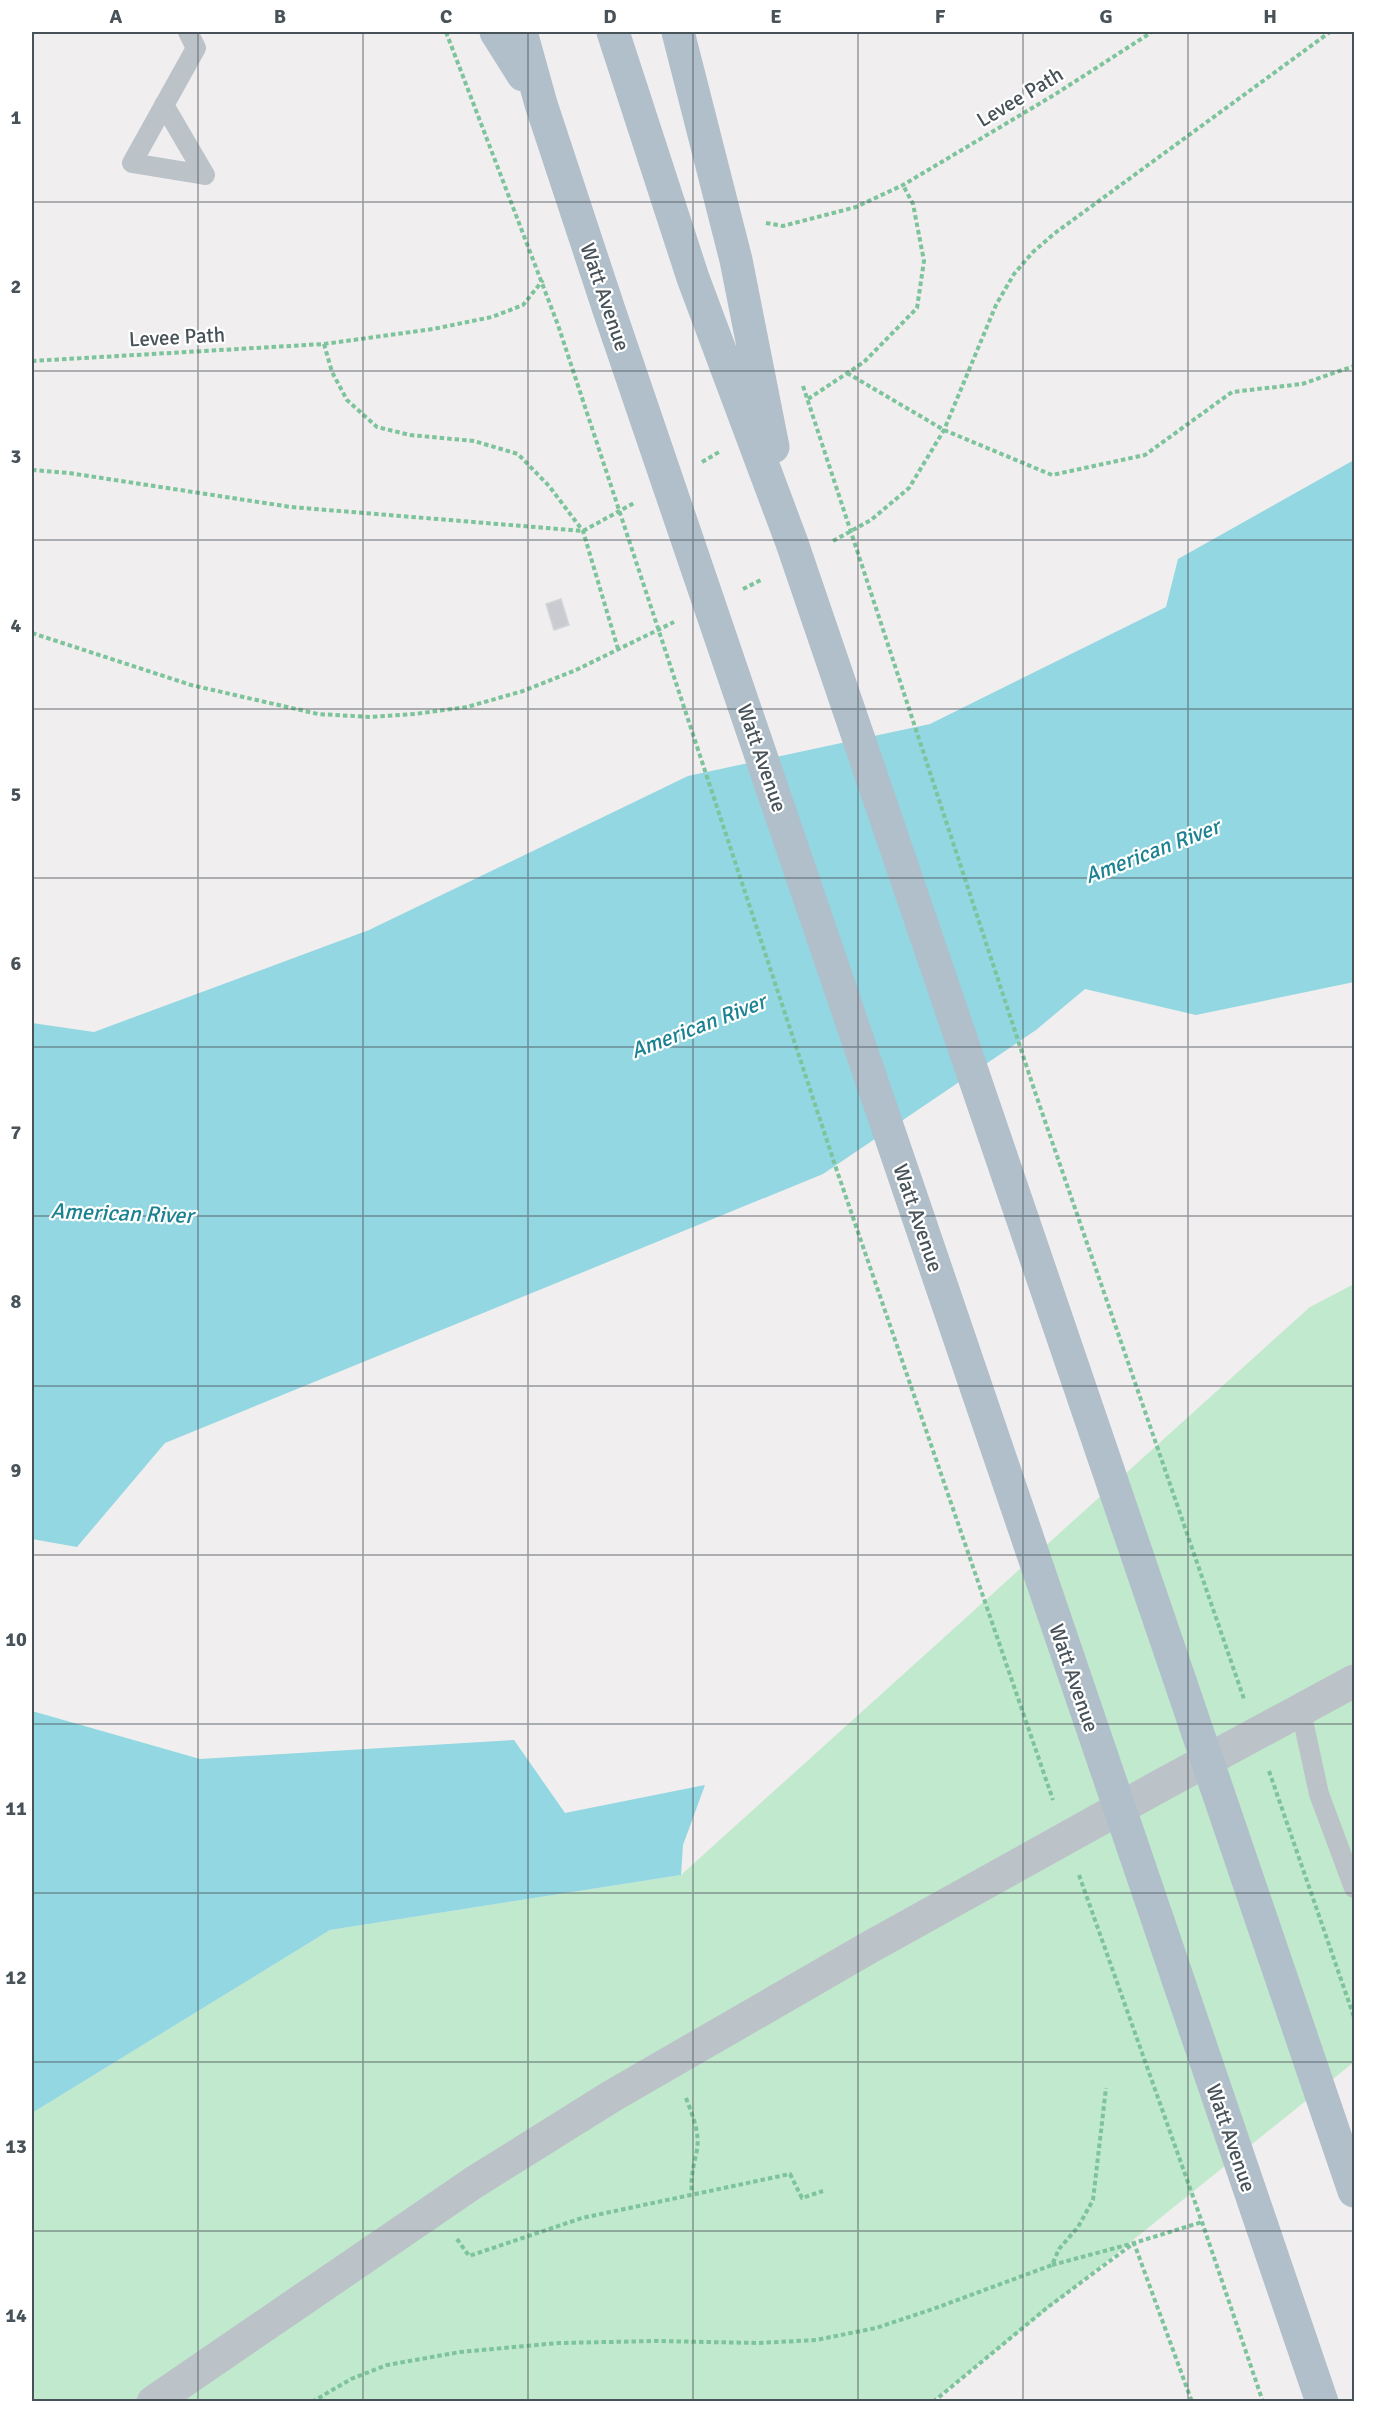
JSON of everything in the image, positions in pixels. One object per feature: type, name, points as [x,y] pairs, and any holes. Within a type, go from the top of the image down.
[{"type":"main road","points":[[496,32],[541,104]]},
{"type":"main road","name":"Watt Avenue","points":[[521,32],[541,104],[609,310],[1322,2402]]},
{"type":"main road","points":[[613,32],[693,278],[792,543],[1354,2191]]},
{"type":"main road","points":[[678,32],[736,260],[792,543]]},
{"type":"main road","points":[[1302,2348],[1316,2402]]},
{"type":"street","points":[[153,2402],[472,2183],[612,2096],[870,1947],[1354,1681]]},
{"type":"lane","points":[[164,105],[196,48],[188,32]]},
{"type":"lane","points":[[1300,1711],[1319,1794],[1354,1888]]},
{"type":"path","points":[[446,32],[543,280],[836,1168],[1056,1808]]},
{"type":"path","name":"Levee Path","points":[[760,222],[783,226],[856,207],[903,185],[1054,95],[1152,32]]},
{"type":"path","name":"Levee Path","points":[[32,361],[324,344],[433,329],[492,317],[523,305],[543,280]]},
{"type":"path","points":[[324,344],[332,372],[347,400],[377,427],[410,435],[474,441],[519,454],[549,486],[583,531],[618,649]]},
{"type":"path","points":[[847,373],[944,430],[1052,475],[1145,455],[1232,392],[1302,384],[1354,366]]},
{"type":"path","points":[[802,383],[1035,1095],[1245,1702]]},
{"type":"path","points":[[32,470],[69,473],[291,507],[583,531]]},
{"type":"path","points":[[1268,1769],[1354,2017]]},
{"type":"path","points":[[1079,1874],[1263,2402]]},
{"type":"path","points":[[1052,2265],[1059,2249],[1078,2227],[1093,2200],[1106,2088]]},
{"type":"path","points":[[692,2193],[690,2183],[697,2149],[696,2127]]},
{"type":"path","points":[[469,2256],[582,2218],[790,2174],[802,2198],[823,2191]]},
{"type":"path","points":[[312,2402],[351,2379],[387,2365],[460,2352],[558,2343],[657,2341],[758,2343],[816,2340],[876,2328],[943,2306],[1052,2265],[1202,2222]]},
{"type":"path","points":[[933,2402],[1048,2307],[1134,2243]]},
{"type":"path","points":[[1134,2243],[1192,2402]]},
{"type":"green space","points":[[1354,1284],[1354,2062],[933,2401],[32,2402],[32,2113],[330,1930],[681,1875],[1310,1307]]},
{"type":"water","name":"American River","points":[[1354,460],[1354,982],[1196,1015],[1085,989],[1036,1030],[823,1174],[165,1443],[77,1547],[32,1539],[32,1023],[94,1032],[369,930],[688,776],[930,724],[1166,607],[1178,559]]},
{"type":"water","points":[[32,1711],[200,1759],[514,1740],[565,1813],[705,1785],[683,1845],[681,1875],[330,1930],[32,2113]]},
{"type":"building","points":[[561,599],[569,625],[554,630],[546,604]]}]
